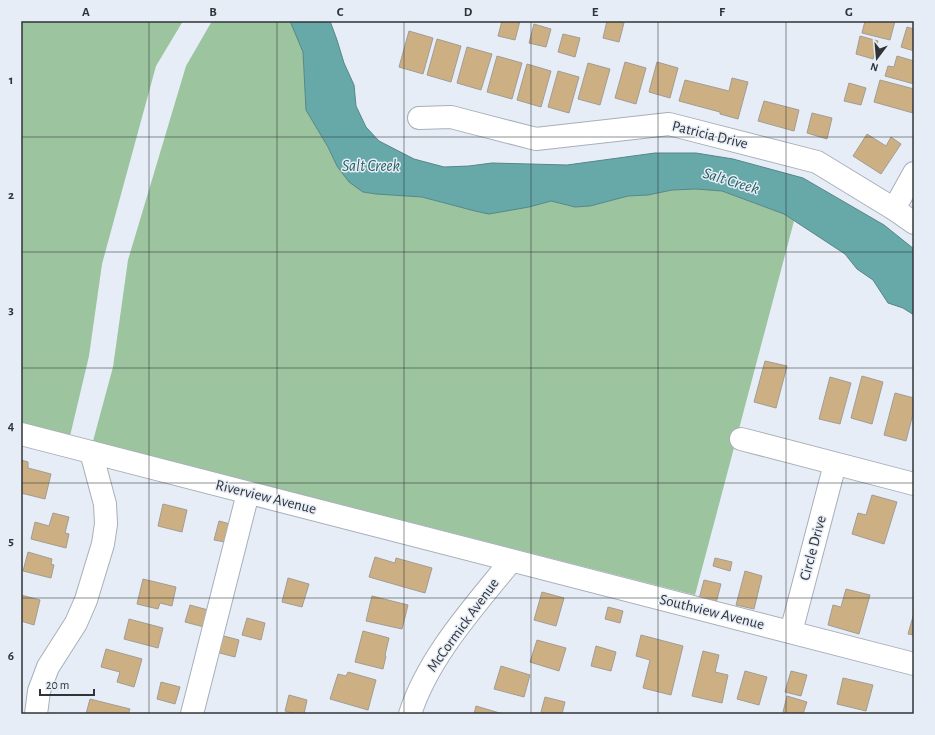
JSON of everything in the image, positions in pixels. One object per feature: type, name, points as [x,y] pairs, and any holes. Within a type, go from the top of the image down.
[{"type":"street","name":"Patricia Drive","points":[[419,118],[451,117],[536,139],[669,124],[817,162],[894,209],[914,223]]},
{"type":"street","points":[[894,209],[914,173]]},
{"type":"street","name":"Riverview Avenue","points":[[21,434],[511,561]]},
{"type":"street","points":[[740,439],[914,484]]},
{"type":"street","points":[[36,714],[39,691],[48,667],[76,623],[86,600],[103,544],[106,524],[105,504],[91,452]]},
{"type":"street","name":"Circle Drive","points":[[791,632],[835,464]]},
{"type":"street","points":[[192,714],[248,493]]},
{"type":"street","name":"Southview Avenue","points":[[511,561],[914,664]]},
{"type":"street","name":"McCormick Avenue","points":[[410,714],[416,697],[430,669],[444,646],[511,561]]},
{"type":"shaded area","points":[[21,21],[183,21],[156,66],[102,264],[89,356],[70,436],[21,423]]},
{"type":"shaded area","points":[[212,21],[290,21],[303,52],[306,110],[328,147],[337,166],[363,192],[422,197],[475,211],[529,207],[551,201],[575,207],[590,206],[628,196],[648,195],[672,190],[696,189],[722,191],[784,214],[794,221],[695,595],[93,441],[113,367],[128,260],[186,66]]},
{"type":"water","name":"Salt Creek","points":[[290,21],[330,21],[344,63],[354,85],[356,106],[366,127],[379,141],[414,159],[444,167],[492,163],[567,165],[655,153],[696,153],[733,159],[803,178],[884,225],[914,249],[914,315],[903,308],[888,303],[873,280],[857,269],[845,254],[784,214],[722,191],[696,189],[672,190],[648,195],[628,196],[590,206],[575,207],[551,201],[529,207],[489,214],[422,197],[363,192],[349,182],[337,166],[328,147],[306,110],[303,52]]},
{"type":"building","points":[[502,21],[520,21],[515,40],[498,36]]},
{"type":"building","points":[[607,21],[624,23],[619,42],[603,38]]},
{"type":"building","points":[[865,21],[895,21],[890,40],[862,33]]},
{"type":"building","points":[[534,24],[551,29],[546,47],[529,43]]},
{"type":"building","points":[[907,27],[914,29],[914,51],[901,47]]},
{"type":"building","points":[[409,31],[433,38],[423,74],[399,67]]},
{"type":"building","points":[[563,34],[580,38],[575,57],[558,52]]},
{"type":"building","points":[[860,36],[878,41],[873,59],[856,54]]},
{"type":"building","points":[[437,39],[461,46],[451,82],[427,75]]},
{"type":"building","points":[[467,47],[492,54],[481,90],[457,83]]},
{"type":"building","points":[[497,56],[522,63],[512,99],[487,92]]},
{"type":"building","points":[[897,56],[914,61],[914,84],[885,76],[888,66],[894,67]]},
{"type":"building","points":[[625,62],[646,68],[636,104],[615,98]]},
{"type":"building","points":[[657,62],[678,68],[670,98],[649,92]]},
{"type":"building","points":[[588,63],[610,69],[600,105],[578,99]]},
{"type":"building","points":[[527,64],[551,71],[541,107],[517,100]]},
{"type":"building","points":[[558,71],[579,77],[569,113],[548,107]]},
{"type":"building","points":[[732,78],[748,82],[738,119],[720,114],[720,112],[679,101],[685,80],[729,91]]},
{"type":"building","points":[[880,80],[914,89],[913,113],[874,102]]},
{"type":"building","points":[[849,83],[866,88],[861,105],[844,101]]},
{"type":"building","points":[[764,101],[799,110],[794,131],[758,121]]},
{"type":"building","points":[[812,113],[832,118],[827,139],[807,133]]},
{"type":"building","points":[[867,134],[886,146],[891,137],[901,144],[881,174],[853,156]]},
{"type":"building","points":[[765,361],[787,366],[776,408],[754,402]]},
{"type":"building","points":[[862,376],[883,382],[872,424],[851,418]]},
{"type":"building","points":[[830,377],[851,383],[840,424],[819,419]]},
{"type":"building","points":[[895,393],[914,398],[914,410],[906,441],[884,435]]},
{"type":"building","points":[[21,460],[28,462],[28,468],[51,474],[45,499],[21,493]]},
{"type":"building","points":[[872,495],[897,502],[884,544],[852,534],[858,513],[866,515]]},
{"type":"building","points":[[163,504],[187,510],[182,532],[158,526]]},
{"type":"building","points":[[53,513],[69,517],[65,533],[69,534],[66,548],[31,539],[35,522],[49,526]]},
{"type":"building","points":[[219,521],[230,524],[225,542],[214,540]]},
{"type":"building","points":[[28,552],[52,559],[51,564],[54,565],[51,578],[23,571]]},
{"type":"building","points":[[375,557],[395,563],[396,558],[432,568],[425,593],[369,577]]},
{"type":"building","points":[[715,558],[732,562],[730,571],[713,566]]},
{"type":"building","points":[[745,571],[762,576],[754,609],[736,605]]},
{"type":"building","points":[[288,578],[309,584],[302,607],[282,602]]},
{"type":"building","points":[[143,579],[176,587],[172,606],[160,603],[158,609],[137,604]]},
{"type":"building","points":[[704,580],[721,584],[716,603],[699,599]]},
{"type":"building","points":[[846,589],[870,595],[859,634],[828,625],[833,605],[841,607]]},
{"type":"building","points":[[542,592],[564,598],[556,626],[534,620]]},
{"type":"building","points":[[21,595],[40,600],[34,625],[21,621]]},
{"type":"building","points":[[372,596],[408,605],[402,629],[366,621]]},
{"type":"building","points":[[190,605],[208,610],[204,627],[185,622]]},
{"type":"building","points":[[608,607],[623,611],[620,623],[605,619]]},
{"type":"building","points":[[914,613],[914,635],[908,634]]},
{"type":"building","points":[[247,618],[265,623],[261,640],[242,635]]},
{"type":"building","points":[[129,619],[163,628],[158,648],[124,639]]},
{"type":"building","points":[[363,631],[389,638],[383,669],[355,662]]},
{"type":"building","points":[[220,635],[239,640],[235,657],[216,652]]},
{"type":"building","points":[[641,635],[683,646],[671,695],[643,688],[650,660],[636,656]]},
{"type":"building","points":[[537,640],[566,648],[559,671],[530,662]]},
{"type":"building","points":[[596,646],[616,652],[611,671],[591,666]]},
{"type":"building","points":[[106,649],[142,659],[134,687],[117,682],[120,672],[101,667]]},
{"type":"building","points":[[703,651],[719,655],[715,672],[728,675],[722,703],[692,696]]},
{"type":"building","points":[[501,666],[530,675],[524,697],[494,689]]},
{"type":"building","points":[[745,671],[767,677],[759,705],[737,699]]},
{"type":"building","points":[[791,671],[807,675],[801,696],[785,692]]},
{"type":"building","points":[[348,672],[376,680],[368,710],[330,699],[338,674],[346,676]]},
{"type":"building","points":[[843,678],[873,685],[866,711],[837,704]]},
{"type":"building","points":[[161,682],[180,687],[175,704],[157,699]]},
{"type":"building","points":[[289,695],[307,700],[304,714],[296,714],[285,711]]},
{"type":"building","points":[[787,696],[807,702],[803,714],[789,714],[783,712]]},
{"type":"building","points":[[545,697],[565,702],[562,714],[547,714],[541,712]]},
{"type":"building","points":[[90,699],[130,709],[128,714],[86,714]]},
{"type":"building","points":[[476,706],[503,714],[474,714]]}]
